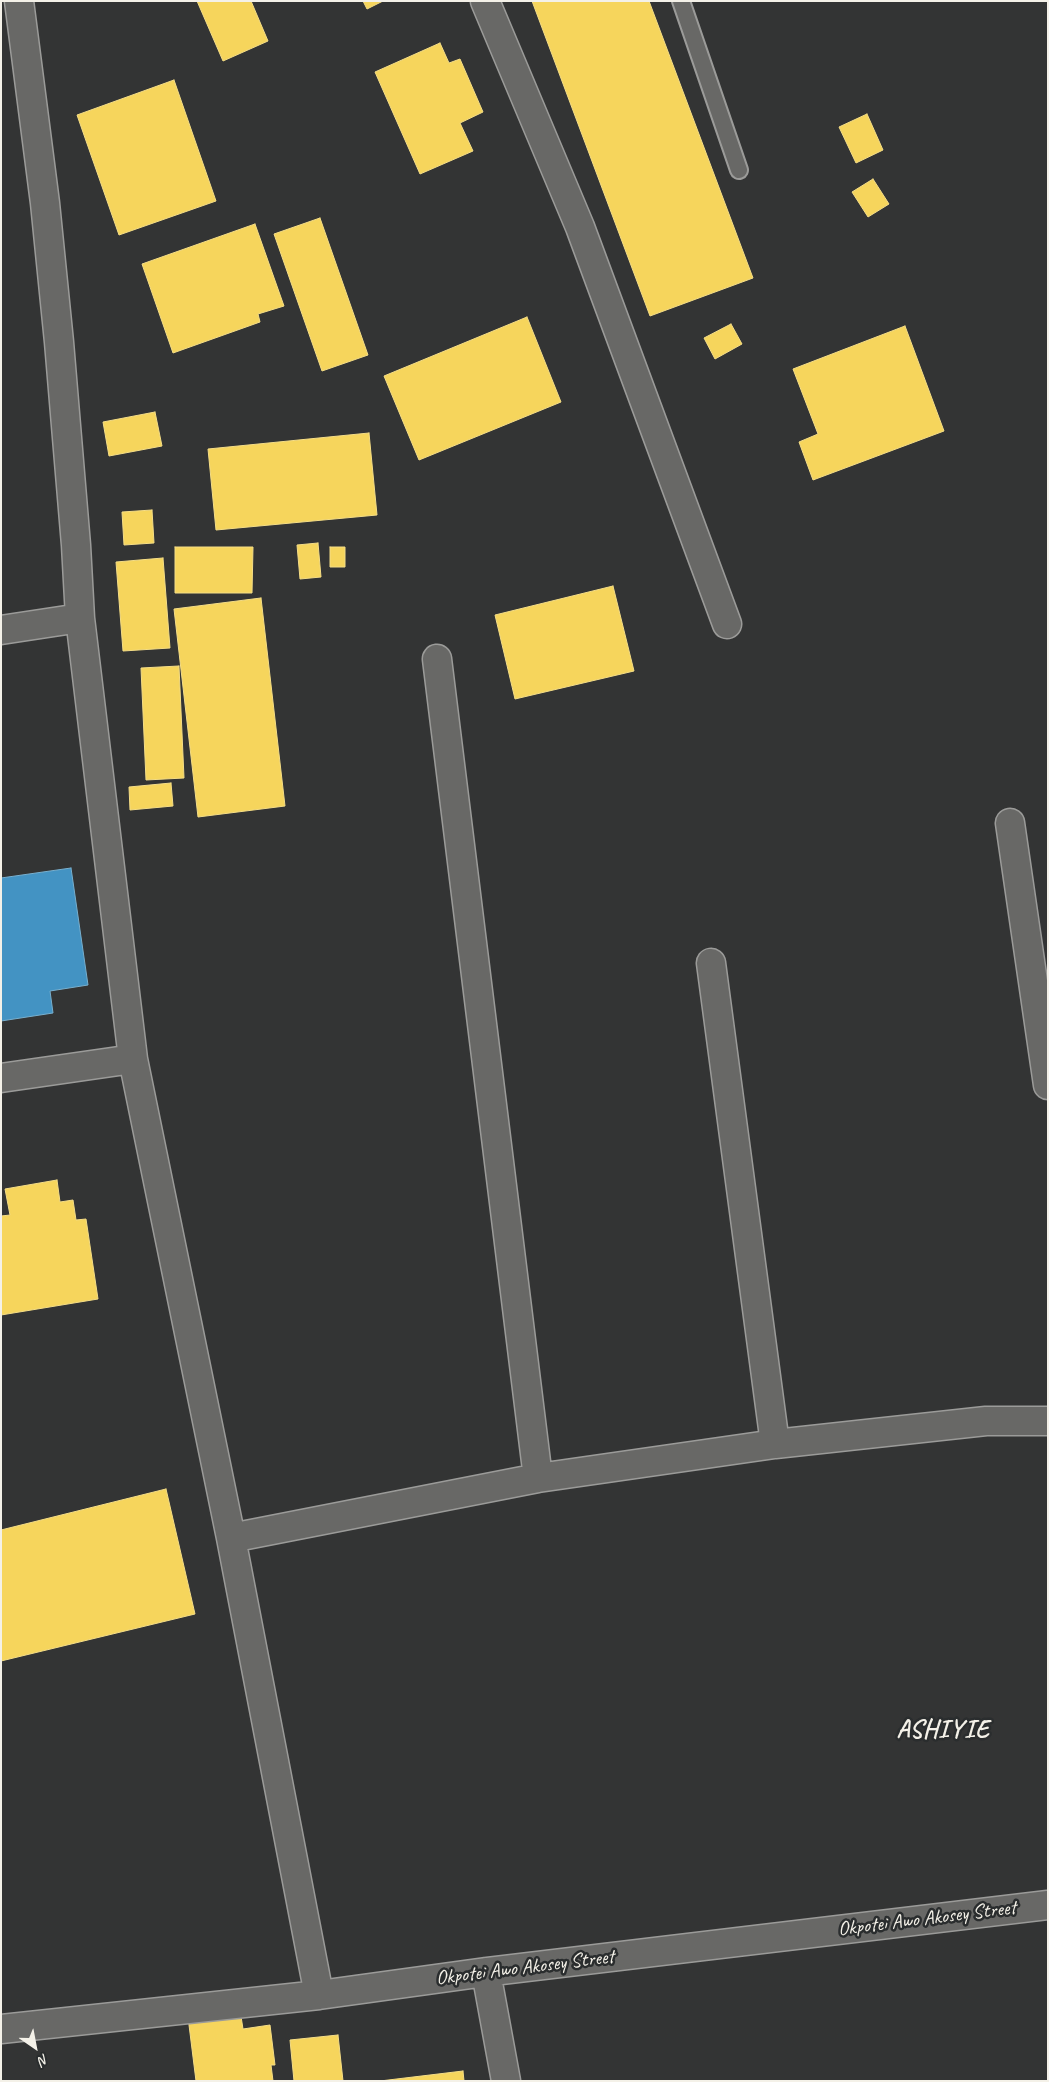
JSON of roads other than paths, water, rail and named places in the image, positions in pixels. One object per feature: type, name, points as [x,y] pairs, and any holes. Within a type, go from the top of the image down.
[{"type":"street","points":[[19,1],[45,203],[59,342],[76,545],[80,618],[133,1059],[231,1538],[319,1995]]},
{"type":"street","points":[[485,1],[580,226],[727,624]]},
{"type":"street","points":[[1,630],[80,618]]},
{"type":"street","points":[[437,659],[538,1478]]},
{"type":"street","points":[[1010,823],[1048,1085]]},
{"type":"street","points":[[711,963],[775,1444]]},
{"type":"street","points":[[1,1078],[133,1059]]},
{"type":"street","points":[[231,1538],[538,1478],[775,1444],[986,1421],[1048,1421]]},
{"type":"street","name":"Okpotei Awo Akosey Street","points":[[1,2029],[319,1995],[486,1972],[1048,1905]]},
{"type":"street","points":[[486,1972],[506,2081]]},
{"type":"lane","points":[[681,1],[739,170]]},
{"type":"district","name":"ASHIYIE","points":[[943,1730]]}]
